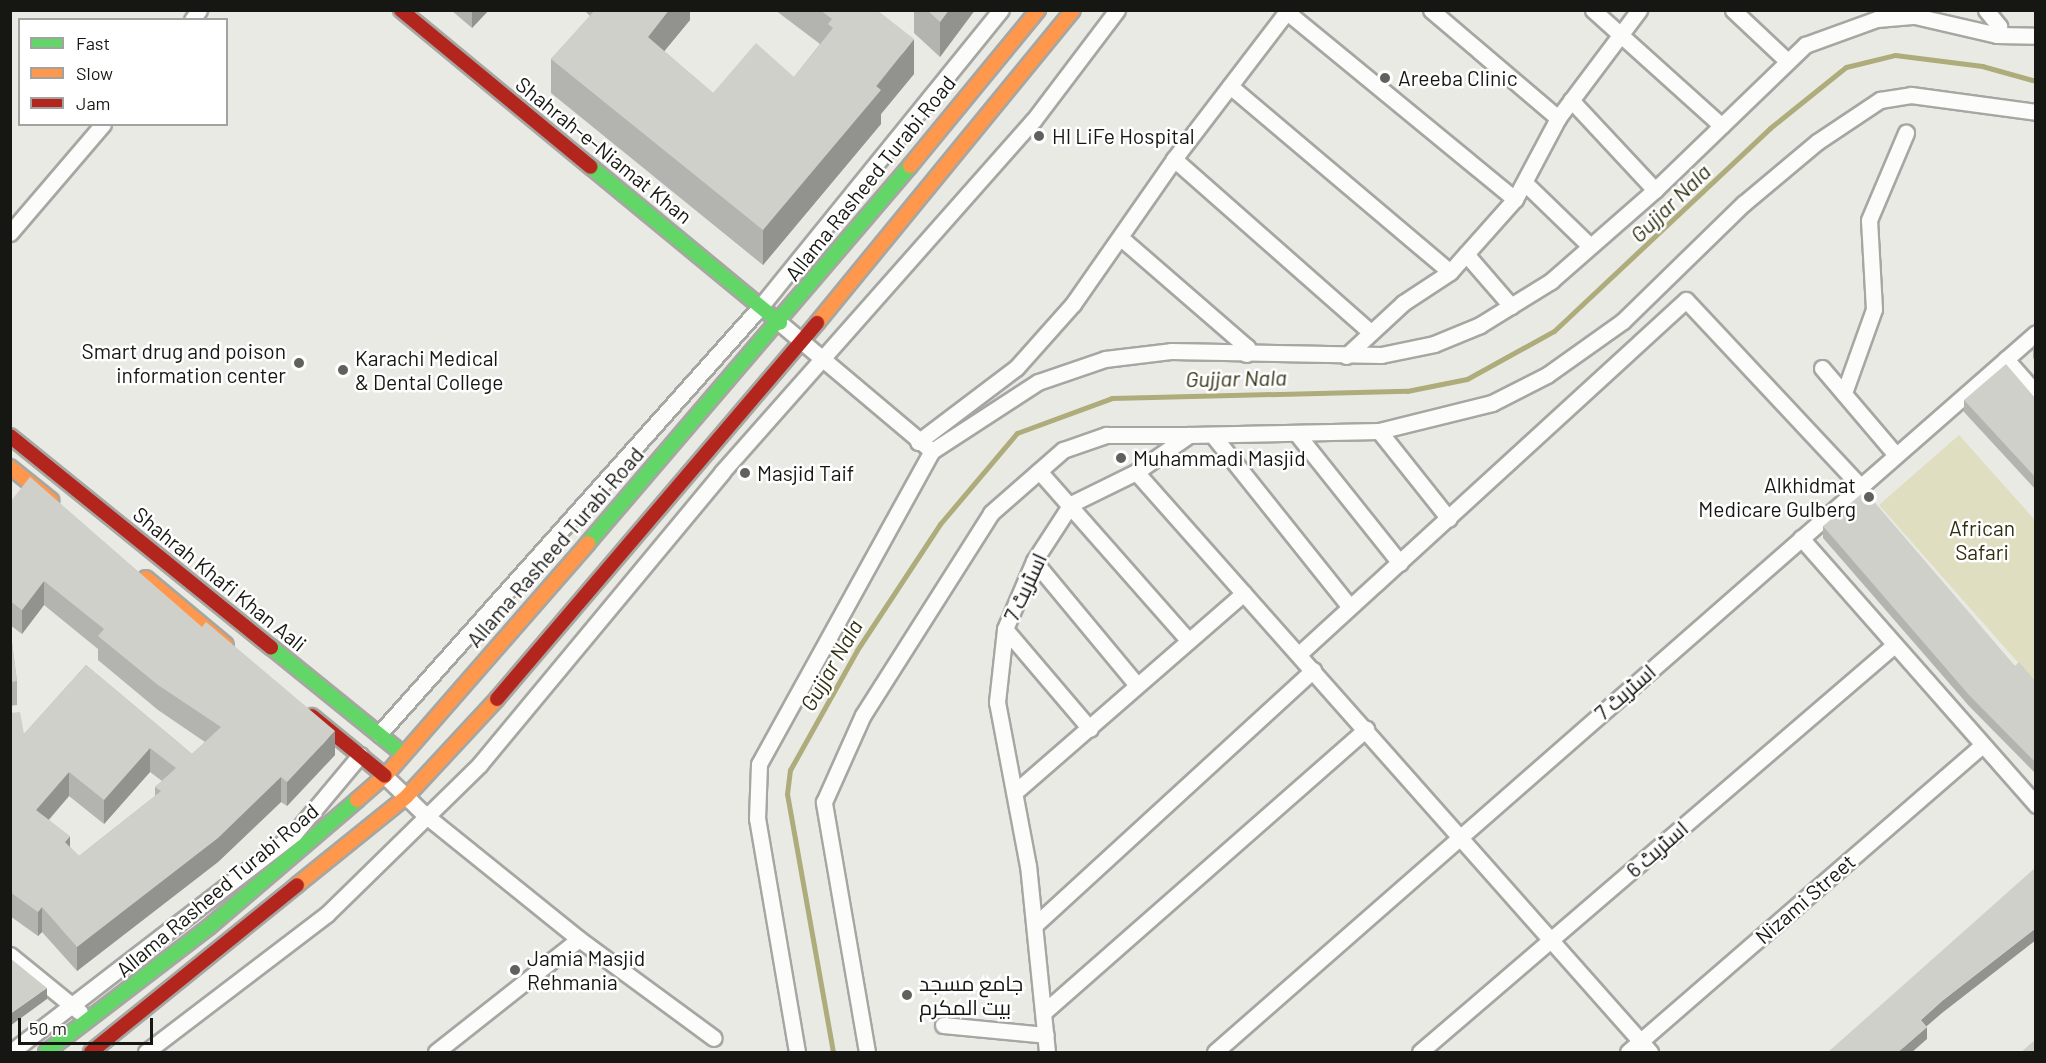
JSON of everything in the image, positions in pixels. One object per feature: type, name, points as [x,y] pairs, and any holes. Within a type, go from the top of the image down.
[{"type":"main road","points":[[91,1053],[406,797],[496,701],[802,342],[1073,10]]},
{"type":"main road","name":"Allama Rasheed Turabi Road","points":[[46,1053],[91,1022],[385,776],[780,323],[1038,11]]},
{"type":"main road","name":"Shahrah-e-Niamat Khan","points":[[406,12],[780,323]]},
{"type":"main road","name":"Shahrah Khafi Khan Aali","points":[[10,436],[403,754]]},
{"type":"main road","points":[[10,467],[67,513]]},
{"type":"main road","points":[[131,566],[241,657]]},
{"type":"main road","points":[[296,702],[385,776]]},
{"type":"street","points":[[379,734],[761,306],[1001,10]]},
{"type":"street","points":[[146,1053],[327,914],[424,814],[480,764],[722,472],[824,360],[1033,121],[1117,10]]},
{"type":"street","points":[[1431,10],[1558,118]]},
{"type":"street","points":[[1593,10],[1622,32],[1722,126]]},
{"type":"street","points":[[1346,356],[1369,331],[1450,272],[1515,199],[1526,184],[1558,118],[1639,10]]},
{"type":"street","points":[[1733,10],[1786,60]]},
{"type":"street","points":[[1986,10],[1999,26],[1997,35]]},
{"type":"street","points":[[918,442],[972,398],[1016,368],[1073,304],[1174,159],[1288,11],[1515,199]]},
{"type":"street","points":[[797,1053],[757,819],[759,764],[932,451],[985,412],[1038,382],[1105,359],[1171,351],[1346,356],[1434,344],[1511,306],[1551,281],[1589,244],[1655,190],[1786,60],[1805,45],[1872,15],[1915,16],[1997,35],[2036,36]]},
{"type":"street","points":[[1230,86],[1450,272]]},
{"type":"street","points":[[867,1053],[824,802],[863,715],[991,513],[1062,450],[1106,435],[1189,435],[1215,438],[1379,431],[1430,423],[1492,403],[1547,375],[1623,321],[1743,204],[1858,112],[1911,95],[2036,112]]},
{"type":"street","points":[[1571,100],[1655,190]]},
{"type":"street","points":[[10,233],[101,126]]},
{"type":"street","points":[[1844,393],[1874,309],[1869,220],[1906,133]]},
{"type":"street","points":[[1174,159],[1369,331]]},
{"type":"street","points":[[1526,184],[1589,244]]},
{"type":"street","points":[[1121,238],[1247,347],[1246,354]]},
{"type":"street","points":[[1466,254],[1511,306]]},
{"type":"street","points":[[1299,654],[1686,300],[1860,486]]},
{"type":"street","points":[[780,323],[918,442],[932,451]]},
{"type":"street","name":"اسٹریٹ 7","points":[[1215,1053],[2036,333]]},
{"type":"street","points":[[2006,359],[2036,393]]},
{"type":"street","points":[[1822,368],[1896,455]]},
{"type":"street","points":[[972,398],[985,412]]},
{"type":"street","points":[[1379,431],[1449,519]]},
{"type":"street","points":[[1298,434],[1400,563]]},
{"type":"street","points":[[1071,504],[1136,472],[1189,435]]},
{"type":"street","points":[[1215,438],[1349,606]]},
{"type":"street","points":[[1039,471],[1071,504],[1188,640]]},
{"type":"street","points":[[1136,472],[1462,835],[1646,1047]]},
{"type":"street","points":[[17,500],[31,483]]},
{"type":"street","name":"اسٹریٹ 7","points":[[1047,1053],[1036,924],[1015,792],[997,702],[1005,629],[1034,561],[1071,504]]},
{"type":"street","points":[[1801,538],[1893,646],[2036,805]]},
{"type":"street","points":[[1034,561],[1136,684]]},
{"type":"street","points":[[1015,792],[1090,729],[1136,684],[1244,593]]},
{"type":"street","points":[[1005,629],[1090,729]]},
{"type":"street","name":"اسٹریٹ 6","points":[[1420,1053],[1893,646]]},
{"type":"street","points":[[1036,924],[1313,670]]},
{"type":"street","points":[[1044,1012],[1366,729]]},
{"type":"street","name":"Nizami Street","points":[[1628,1053],[1646,1047],[1982,745]]},
{"type":"street","points":[[11,1053],[74,1007],[294,834],[360,755]]},
{"type":"street","points":[[385,776],[424,814],[579,939],[714,1038]]},
{"type":"street","points":[[436,1053],[579,939]]},
{"type":"street","points":[[10,955],[91,1022]]},
{"type":"street","points":[[943,1025],[1046,1035]]},
{"type":"green space","name":"African Safari","points":[[1959,435],[2035,520],[2035,682],[1879,505]]},
{"type":"building","points":[[595,10],[669,10],[648,37],[713,93],[756,43],[794,77],[833,28],[828,24],[832,19],[820,10],[877,10],[914,39],[876,86],[881,90],[763,230],[551,59]]},
{"type":"building","points":[[927,10],[949,10],[940,22]]},
{"type":"building","points":[[2006,364],[2036,399],[2036,478],[1964,400]]},
{"type":"building","points":[[30,477],[202,627],[206,622],[335,731],[287,782],[281,777],[218,838],[77,947],[42,907],[38,912],[10,892],[10,713],[20,712],[24,734],[86,665],[192,754],[221,727],[158,685],[98,636],[104,629],[44,581],[22,610],[10,601],[10,502]],"holes":[[[150,748],[176,768],[155,787],[161,791],[79,856],[65,842],[70,836],[36,810],[69,772],[104,800]]]},
{"type":"building","points":[[1865,491],[2015,666],[2019,662],[2036,682],[2036,763],[1969,695],[1823,526]]},
{"type":"building","points":[[10,628],[17,681],[10,682]]},
{"type":"building","points":[[2036,867],[2036,928],[1921,1020],[1927,1027],[1897,1053],[1827,1053]]},
{"type":"building","points":[[10,958],[47,988],[10,1014]]},
{"type":"building","points":[[2036,1039],[2036,1053],[2020,1053]]},
{"type":"waterway","name":"Gujjar Nala","points":[[833,1052],[787,794],[790,770],[857,650],[940,524],[1017,433],[1112,398],[1407,391],[1467,379],[1554,331],[1770,128],[1846,67],[1895,55],[1982,66],[2036,81]]},
{"type":"traffic: fast","points":[[588,543],[910,166]]},
{"type":"traffic: fast","points":[[591,167],[780,323]]},
{"type":"traffic: fast","points":[[271,647],[403,754]]},
{"type":"traffic: fast","points":[[46,1052],[209,927],[357,800]]},
{"type":"traffic: slow","points":[[910,166],[1038,10]]},
{"type":"traffic: slow","points":[[817,323],[1073,10]]},
{"type":"traffic: slow","points":[[10,467],[51,500]]},
{"type":"traffic: slow","points":[[357,800],[385,776],[588,543]]},
{"type":"traffic: slow","points":[[146,578],[226,645]]},
{"type":"traffic: slow","points":[[297,885],[406,797],[497,699]]},
{"type":"traffic: jam","points":[[401,10],[591,167]]},
{"type":"traffic: jam","points":[[497,699],[817,323]]},
{"type":"traffic: jam","points":[[10,436],[271,647]]},
{"type":"traffic: jam","points":[[312,716],[385,776]]},
{"type":"traffic: jam","points":[[91,1052],[297,885]]},
{"type":"place","name":"Areeba Clinic","points":[[1385,78]]},
{"type":"place","name":"HI LiFe Hospital","points":[[1039,136]]},
{"type":"place","name":"Smart drug and poison information center","points":[[299,363]]},
{"type":"place","name":"Karachi Medical & Dental College","points":[[343,370]]},
{"type":"place","name":"Muhammadi Masjid","points":[[1121,458]]},
{"type":"place","name":"Masjid Taif","points":[[745,473]]},
{"type":"place","name":"Alkhidmat Medicare Gulberg","points":[[1869,497]]},
{"type":"place","name":"Jamia Masjid Rehmania","points":[[515,970]]},
{"type":"place","name":"جامع مسجد بیت المکرم","points":[[907,995]]}]
